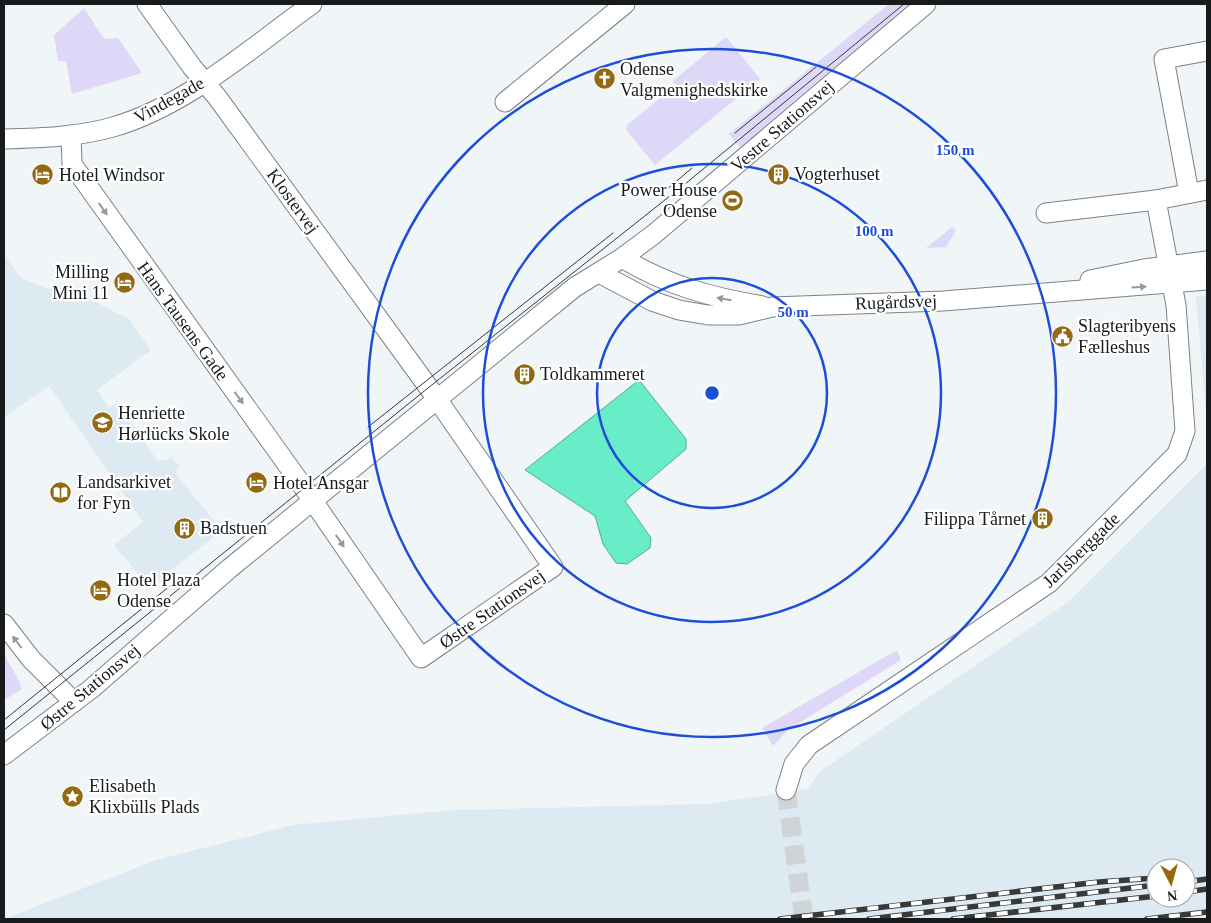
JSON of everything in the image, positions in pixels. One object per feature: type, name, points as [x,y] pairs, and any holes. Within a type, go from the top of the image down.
[{"type":"street","name":"Klostervej","points":[[147,4],[437,399]]},
{"type":"street","name":"Vindegade","points":[[4,139],[71,135],[111,128],[135,120],[164,106],[204,82],[312,4]]},
{"type":"street","points":[[505,102],[625,4]]},
{"type":"street","name":"Vestre Stationsvej","points":[[611,265],[800,112],[926,4]]},
{"type":"street","points":[[1046,213],[1156,200],[1198,192],[1164,59],[1207,51]]},
{"type":"street","name":"Hans Tausens Gade","points":[[71,135],[72,164],[313,500]]},
{"type":"street","points":[[1156,200],[1169,266]]},
{"type":"street","name":"Rugårdsvej","points":[[1020,295],[1169,266],[1207,261]]},
{"type":"street","name":"Rugårdsvej","points":[[611,265],[637,294],[679,310],[722,315],[739,314],[772,307],[943,301],[1207,280]]},
{"type":"street","name":"Rugårdsvej","points":[[611,265],[652,276],[685,289],[717,298],[772,307]]},
{"type":"street","name":"Østre Stationsvej","points":[[4,755],[74,702],[230,568],[575,287],[611,265]]},
{"type":"street","name":"Jarlsberggade","points":[[786,790],[794,764],[809,745],[1050,583],[1177,454],[1185,432],[1169,266]]},
{"type":"street","name":"Østre Stationsvej","points":[[313,500],[421,658],[553,567],[437,399]]},
{"type":"street","points":[[4,624],[30,660],[74,702]]},
{"type":"shaded area","points":[[889,4],[915,4],[743,151],[729,134]]},
{"type":"shaded area","points":[[84,8],[104,39],[118,38],[142,73],[72,94],[66,61],[58,61],[54,35]]},
{"type":"shaded area","points":[[726,37],[760,79],[655,165],[626,130],[627,125],[676,85],[673,81]]},
{"type":"shaded area","points":[[952,227],[956,230],[946,247],[926,248]]},
{"type":"shaded area","name":"Henriette Hørlücks Skole","points":[[4,254],[21,278],[74,299],[82,295],[129,319],[151,350],[97,390],[109,408],[117,402],[157,460],[167,460],[171,457],[179,466],[175,473],[222,531],[149,587],[114,545],[143,522],[49,386],[4,417]]},
{"type":"shaded area","points":[[1207,295],[1207,464],[1206,413],[1196,297]]},
{"type":"shaded area","points":[[639,380],[686,439],[686,449],[625,501],[651,538],[650,548],[627,564],[616,563],[603,544],[595,516],[525,470]]},
{"type":"shaded area","points":[[1207,464],[1207,919],[4,919],[156,860],[293,825],[453,810],[708,804],[807,789],[822,770],[1068,602]]},
{"type":"shaded area","points":[[897,650],[901,660],[789,729],[773,746],[762,728]]},
{"type":"shaded area","points":[[4,654],[22,689],[4,700]]},
{"type":"tunnel","points":[[786,790],[804,919]]},
{"type":"tram line","points":[[4,730],[428,388],[685,184],[904,4]]},
{"type":"tram line","points":[[735,133],[816,67]]},
{"type":"tram line","points":[[665,191],[692,168]]},
{"type":"tram line","points":[[368,427],[613,233]]},
{"type":"tram line","points":[[4,720],[181,577]]},
{"type":"railway","points":[[780,919],[1099,882],[1146,879]]},
{"type":"railway","points":[[1196,881],[1207,879]]},
{"type":"railway","points":[[869,919],[1146,886]]},
{"type":"railway","points":[[1196,891],[1207,889]]},
{"type":"railway","points":[[953,919],[1146,897]]},
{"type":"railway","points":[[1147,919],[1207,912]]},
{"type":"place","name":"Odense Valgmenighedskirke","points":[[604,79]]},
{"type":"place","name":"Vogterhuset","points":[[778,174]]},
{"type":"place","name":"Hotel Windsor","points":[[43,175]]},
{"type":"place","name":"Power House Odense","points":[[733,200]]},
{"type":"place","name":"Milling Mini 11","points":[[125,282]]},
{"type":"place","name":"Slagteribyens Fælleshus","points":[[1062,336]]},
{"type":"place","name":"Toldkammeret","points":[[524,374]]},
{"type":"place","name":"Henriette Hørlücks Skole","points":[[102,423]]},
{"type":"place","name":"Hotel Ansgar","points":[[257,483]]},
{"type":"place","name":"Landsarkivet for Fyn","points":[[61,492]]},
{"type":"place","name":"Filippa Tårnet","points":[[1042,519]]},
{"type":"place","name":"Badstuen","points":[[184,528]]},
{"type":"place","name":"Hotel Plaza Odense","points":[[101,590]]},
{"type":"place","name":"Elisabeth Klixbülls Plads","points":[[73,796]]}]
